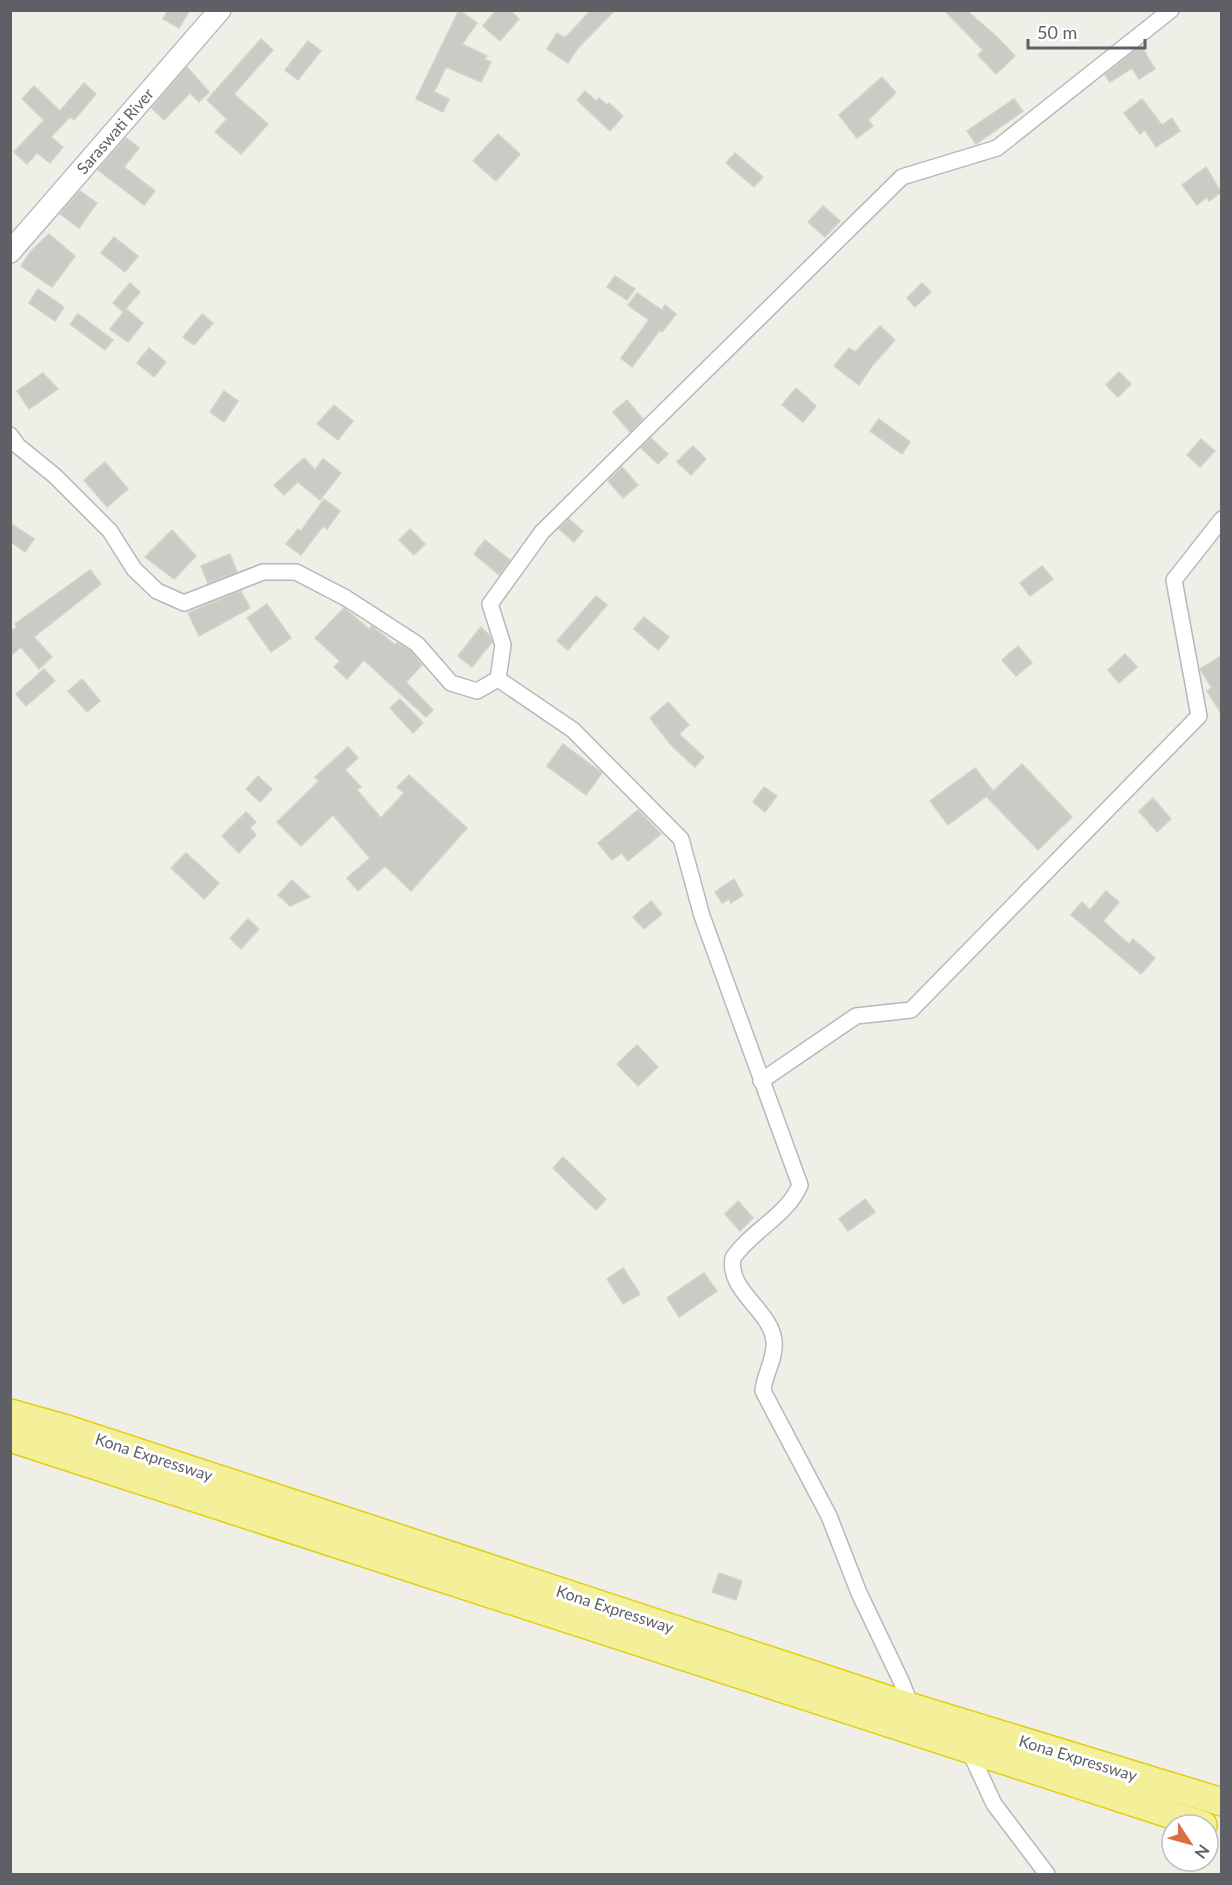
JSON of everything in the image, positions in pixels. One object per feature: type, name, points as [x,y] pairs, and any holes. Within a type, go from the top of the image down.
[{"type":"highway","name":"Kona Expressway","points":[[10,1413],[68,1429],[905,1717],[969,1750],[1166,1813]]},
{"type":"highway","name":"Kona Expressway","points":[[10,1438],[905,1717],[1221,1802]]},
{"type":"main road","name":"Saraswati River","points":[[10,252],[220,10]]},
{"type":"street","points":[[10,435],[18,446],[55,476],[110,531],[135,569],[157,591],[184,603],[263,572],[296,572],[345,598],[417,644],[451,683],[477,692],[498,679],[503,645],[490,604],[542,532],[721,353],[902,177],[997,148],[1171,10]]},
{"type":"street","points":[[761,1081],[856,1016],[910,1010],[1199,716],[1174,580],[1221,519]]},
{"type":"street","points":[[498,679],[573,730],[681,839],[702,916],[800,1185],[788,1204],[733,1258],[733,1271],[769,1326],[774,1339],[769,1369],[763,1380],[763,1391],[829,1516],[859,1593],[902,1683],[905,1717]]},
{"type":"street","points":[[969,1750],[994,1804],[1047,1875]]},
{"type":"building","points":[[168,10],[190,10],[179,28],[163,19]]},
{"type":"building","points":[[459,10],[477,23],[462,44],[487,56],[484,59],[491,62],[481,82],[446,67],[434,92],[449,99],[443,112],[416,99]]},
{"type":"building","points":[[496,10],[510,10],[519,19],[500,41],[483,26]]},
{"type":"building","points":[[591,10],[615,10],[577,49],[568,63],[547,49],[557,33],[565,38]]},
{"type":"building","points":[[944,10],[966,10],[1015,56],[996,74],[978,55],[983,50]]},
{"type":"building","points":[[261,39],[273,50],[234,94],[268,124],[241,154],[215,132],[227,119],[207,100]]},
{"type":"building","points":[[308,41],[321,51],[298,80],[285,70]]},
{"type":"building","points":[[1141,46],[1155,69],[1139,79],[1132,68],[1110,82],[1105,75]]},
{"type":"building","points":[[187,67],[209,92],[199,102],[190,93],[164,120],[152,108]]},
{"type":"building","points":[[882,77],[896,93],[868,120],[873,126],[857,138],[839,115]]},
{"type":"building","points":[[84,83],[96,94],[74,120],[70,117],[51,137],[63,147],[50,163],[37,153],[27,164],[14,152],[44,120],[22,99],[34,86],[60,111]]},
{"type":"building","points":[[585,91],[596,101],[599,98],[607,105],[609,103],[623,116],[610,131],[577,100]]},
{"type":"building","points":[[1014,99],[1023,111],[976,144],[967,131]]},
{"type":"building","points":[[1142,99],[1162,125],[1172,118],[1180,131],[1156,147],[1145,130],[1140,134],[1124,113]]},
{"type":"building","points":[[498,134],[520,154],[496,181],[473,161]]},
{"type":"building","points":[[126,138],[139,148],[124,167],[155,191],[144,205],[98,170]]},
{"type":"building","points":[[735,153],[763,177],[754,187],[726,163]]},
{"type":"building","points":[[1206,167],[1221,192],[1209,201],[1207,197],[1197,205],[1182,185]]},
{"type":"building","points":[[80,191],[97,203],[79,228],[60,214]]},
{"type":"building","points":[[823,206],[840,221],[825,237],[808,222]]},
{"type":"building","points":[[49,234],[75,256],[52,287],[21,266],[31,251]]},
{"type":"building","points":[[114,237],[138,256],[125,272],[101,253]]},
{"type":"building","points":[[615,276],[635,289],[627,300],[607,287]]},
{"type":"building","points":[[130,283],[140,292],[123,312],[113,303]]},
{"type":"building","points":[[922,283],[931,292],[915,307],[907,298]]},
{"type":"building","points":[[38,289],[64,307],[55,321],[29,303]]},
{"type":"building","points":[[637,293],[662,310],[665,305],[676,314],[662,332],[660,330],[632,367],[621,358],[649,320],[628,305]]},
{"type":"building","points":[[126,309],[143,323],[128,342],[110,329]]},
{"type":"building","points":[[78,314],[113,340],[105,350],[70,324]]},
{"type":"building","points":[[202,314],[213,323],[194,345],[183,337]]},
{"type":"building","points":[[880,326],[895,340],[859,385],[834,366],[849,348],[855,352]]},
{"type":"building","points":[[149,348],[166,362],[154,377],[137,363]]},
{"type":"building","points":[[1119,372],[1131,384],[1118,397],[1106,385]]},
{"type":"building","points":[[43,373],[58,389],[29,409],[17,391]]},
{"type":"building","points":[[796,388],[816,406],[803,422],[782,405]]},
{"type":"building","points":[[224,391],[238,401],[224,422],[210,412]]},
{"type":"building","points":[[627,400],[643,419],[630,432],[613,412]]},
{"type":"building","points":[[334,405],[353,421],[338,440],[317,424]]},
{"type":"building","points":[[879,419],[910,442],[902,454],[870,431]]},
{"type":"building","points":[[651,438],[668,454],[658,464],[641,448]]},
{"type":"building","points":[[1201,439],[1215,451],[1200,467],[1187,455]]},
{"type":"building","points":[[693,446],[706,459],[691,475],[677,462]]},
{"type":"building","points":[[304,458],[315,470],[323,459],[341,473],[320,500],[298,482],[284,495],[274,485]]},
{"type":"building","points":[[105,462],[128,489],[107,507],[84,480]]},
{"type":"building","points":[[622,467],[638,485],[623,498],[608,481]]},
{"type":"building","points":[[324,499],[340,511],[327,529],[323,526],[301,555],[286,544],[298,529],[301,531]]},
{"type":"building","points":[[569,519],[583,531],[574,542],[559,529]]},
{"type":"building","points":[[10,523],[34,539],[25,552],[10,541]]},
{"type":"building","points":[[410,529],[425,544],[414,555],[399,540]]},
{"type":"building","points":[[172,530],[196,556],[174,579],[145,557]]},
{"type":"building","points":[[485,540],[510,560],[499,575],[474,554]]},
{"type":"building","points":[[230,554],[237,572],[208,583],[201,566]]},
{"type":"building","points":[[1042,566],[1053,579],[1030,596],[1020,583]]},
{"type":"building","points":[[90,570],[101,584],[34,637],[52,657],[39,669],[21,647],[10,656],[10,632],[17,627],[15,624]]},
{"type":"building","points":[[241,591],[250,608],[199,636],[188,613]]},
{"type":"building","points":[[596,596],[607,605],[568,650],[557,641]]},
{"type":"building","points":[[267,604],[291,638],[271,652],[247,618]]},
{"type":"building","points":[[344,608],[369,629],[372,626],[395,645],[397,643],[411,651],[422,665],[406,682],[433,710],[426,717],[364,660],[347,679],[334,667],[340,661],[315,638]]},
{"type":"building","points":[[644,617],[669,637],[658,650],[634,629]]},
{"type":"building","points":[[481,627],[492,642],[472,667],[458,656]]},
{"type":"building","points":[[1018,646],[1032,663],[1016,676],[1002,660]]},
{"type":"building","points":[[1125,654],[1137,667],[1119,683],[1108,670]]},
{"type":"building","points":[[1221,656],[1221,713],[1207,691],[1212,688],[1200,669]]},
{"type":"building","points":[[44,669],[55,681],[26,706],[16,694]]},
{"type":"building","points":[[82,679],[100,701],[87,712],[68,691]]},
{"type":"building","points":[[400,699],[423,723],[413,733],[390,708]]},
{"type":"building","points":[[668,702],[689,725],[679,734],[704,757],[695,767],[672,746],[650,718]]},
{"type":"building","points":[[563,744],[602,773],[586,795],[547,766]]},
{"type":"building","points":[[348,747],[358,758],[345,770],[361,787],[357,790],[381,818],[404,793],[397,787],[409,775],[467,828],[411,891],[385,866],[358,891],[347,878],[370,858],[333,815],[301,846],[277,822],[319,781],[315,777]]},
{"type":"building","points":[[1022,764],[1072,817],[1038,850],[987,797]]},
{"type":"building","points":[[975,768],[993,791],[948,825],[930,801]]},
{"type":"building","points":[[258,776],[272,789],[260,802],[246,789]]},
{"type":"building","points":[[764,787],[777,796],[765,812],[753,802]]},
{"type":"building","points":[[1153,798],[1171,819],[1157,832],[1139,811]]},
{"type":"building","points":[[638,810],[661,834],[628,861],[622,853],[612,860],[598,843]]},
{"type":"building","points":[[246,812],[256,822],[250,828],[256,835],[239,853],[222,836]]},
{"type":"building","points":[[186,853],[219,883],[204,899],[171,868]]},
{"type":"building","points":[[734,879],[743,895],[731,903],[729,899],[722,903],[715,892]]},
{"type":"building","points":[[292,880],[310,897],[290,906],[278,895]]},
{"type":"building","points":[[1106,891],[1119,902],[1103,921],[1129,944],[1133,939],[1155,958],[1141,974],[1071,915],[1082,902],[1090,910]]},
{"type":"building","points":[[651,901],[662,914],[644,929],[633,917]]},
{"type":"building","points":[[248,919],[259,929],[241,949],[230,938]]},
{"type":"building","points":[[637,1045],[658,1067],[638,1086],[617,1064]]},
{"type":"building","points":[[563,1157],[606,1199],[596,1210],[553,1168]]},
{"type":"building","points":[[865,1199],[875,1212],[848,1231],[839,1219]]},
{"type":"building","points":[[738,1201],[753,1218],[740,1231],[725,1214]]},
{"type":"building","points":[[623,1268],[640,1294],[623,1304],[607,1279]]},
{"type":"building","points":[[704,1273],[717,1291],[679,1317],[667,1298]]},
{"type":"building","points":[[719,1573],[742,1581],[736,1600],[712,1592]]}]
